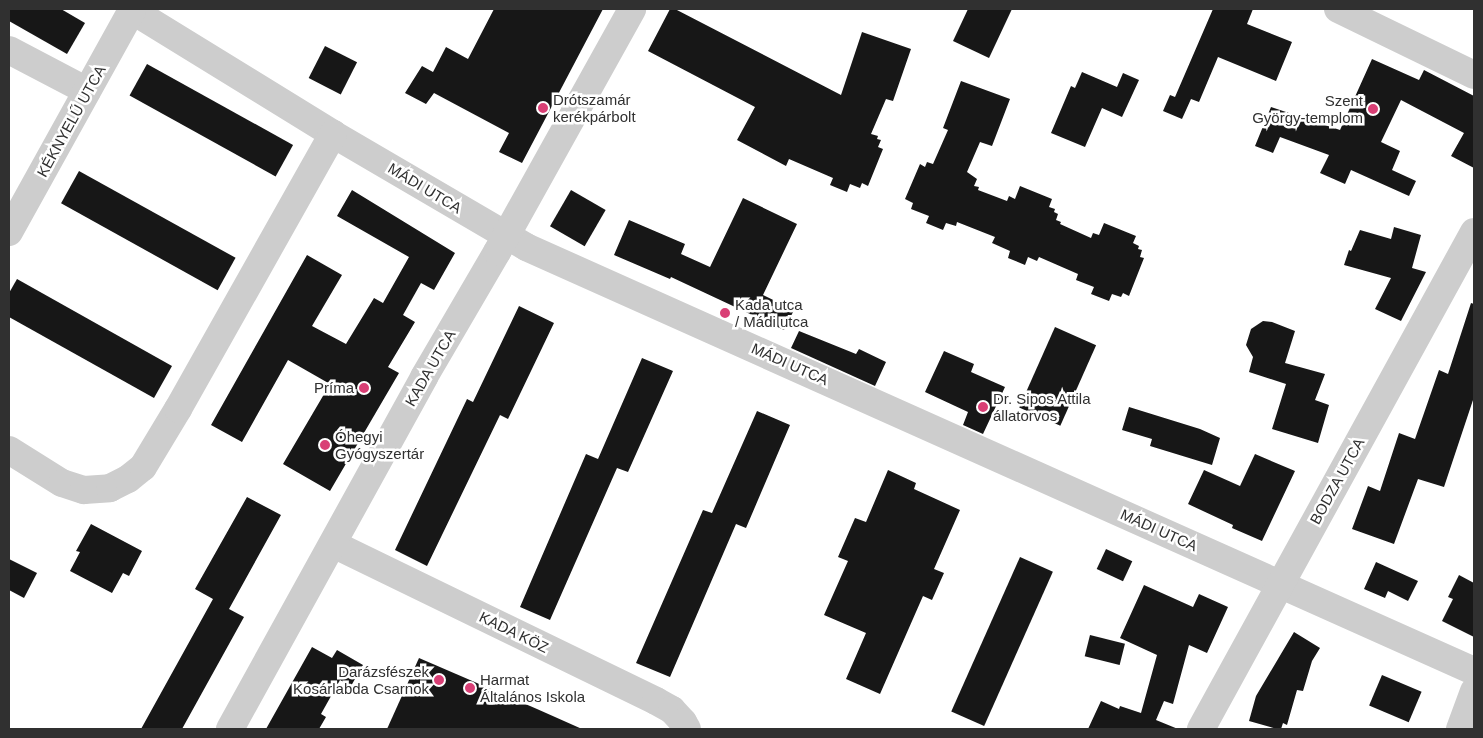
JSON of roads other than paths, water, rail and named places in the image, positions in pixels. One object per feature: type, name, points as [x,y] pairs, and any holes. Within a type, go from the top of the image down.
[{"type":"street","name":"MÁDI UTCA","points":[[131,9],[333,134],[526,247],[1474,671]]},
{"type":"street","name":"KÉKNYELŰ UTCA","points":[[9,232],[131,9]]},
{"type":"street","name":"KADA UTCA","points":[[230,729],[424,377],[506,236],[632,9]]},
{"type":"street","points":[[1338,9],[1474,75]]},
{"type":"street","points":[[9,50],[87,91]]},
{"type":"street","points":[[9,450],[62,483],[84,490],[110,488],[128,479],[142,467],[178,409],[333,134]]},
{"type":"street","name":"BODZA UTCA","points":[[1201,729],[1474,232]]},
{"type":"street","name":"KADA KÖZ","points":[[333,544],[656,701],[672,710],[687,729]]},
{"type":"street","points":[[1460,729],[1474,691]]},
{"type":"place","name":"Drótszamár kerékpárbolt","points":[[543,108]]},
{"type":"place","name":"Szent György-templom","points":[[1373,109]]},
{"type":"place","name":"Kada utca / Mádi utca","points":[[725,313]]},
{"type":"place","name":"Príma","points":[[364,388]]},
{"type":"place","name":"Dr. Sipos Attila állatorvos","points":[[983,407]]},
{"type":"place","name":"Óhegyi Gyógyszertár","points":[[325,445]]},
{"type":"place","name":"Darázsfészek Kosárlabda Csarnok","points":[[439,680]]},
{"type":"place","name":"Harmat Általános Iskola","points":[[470,688]]}]
